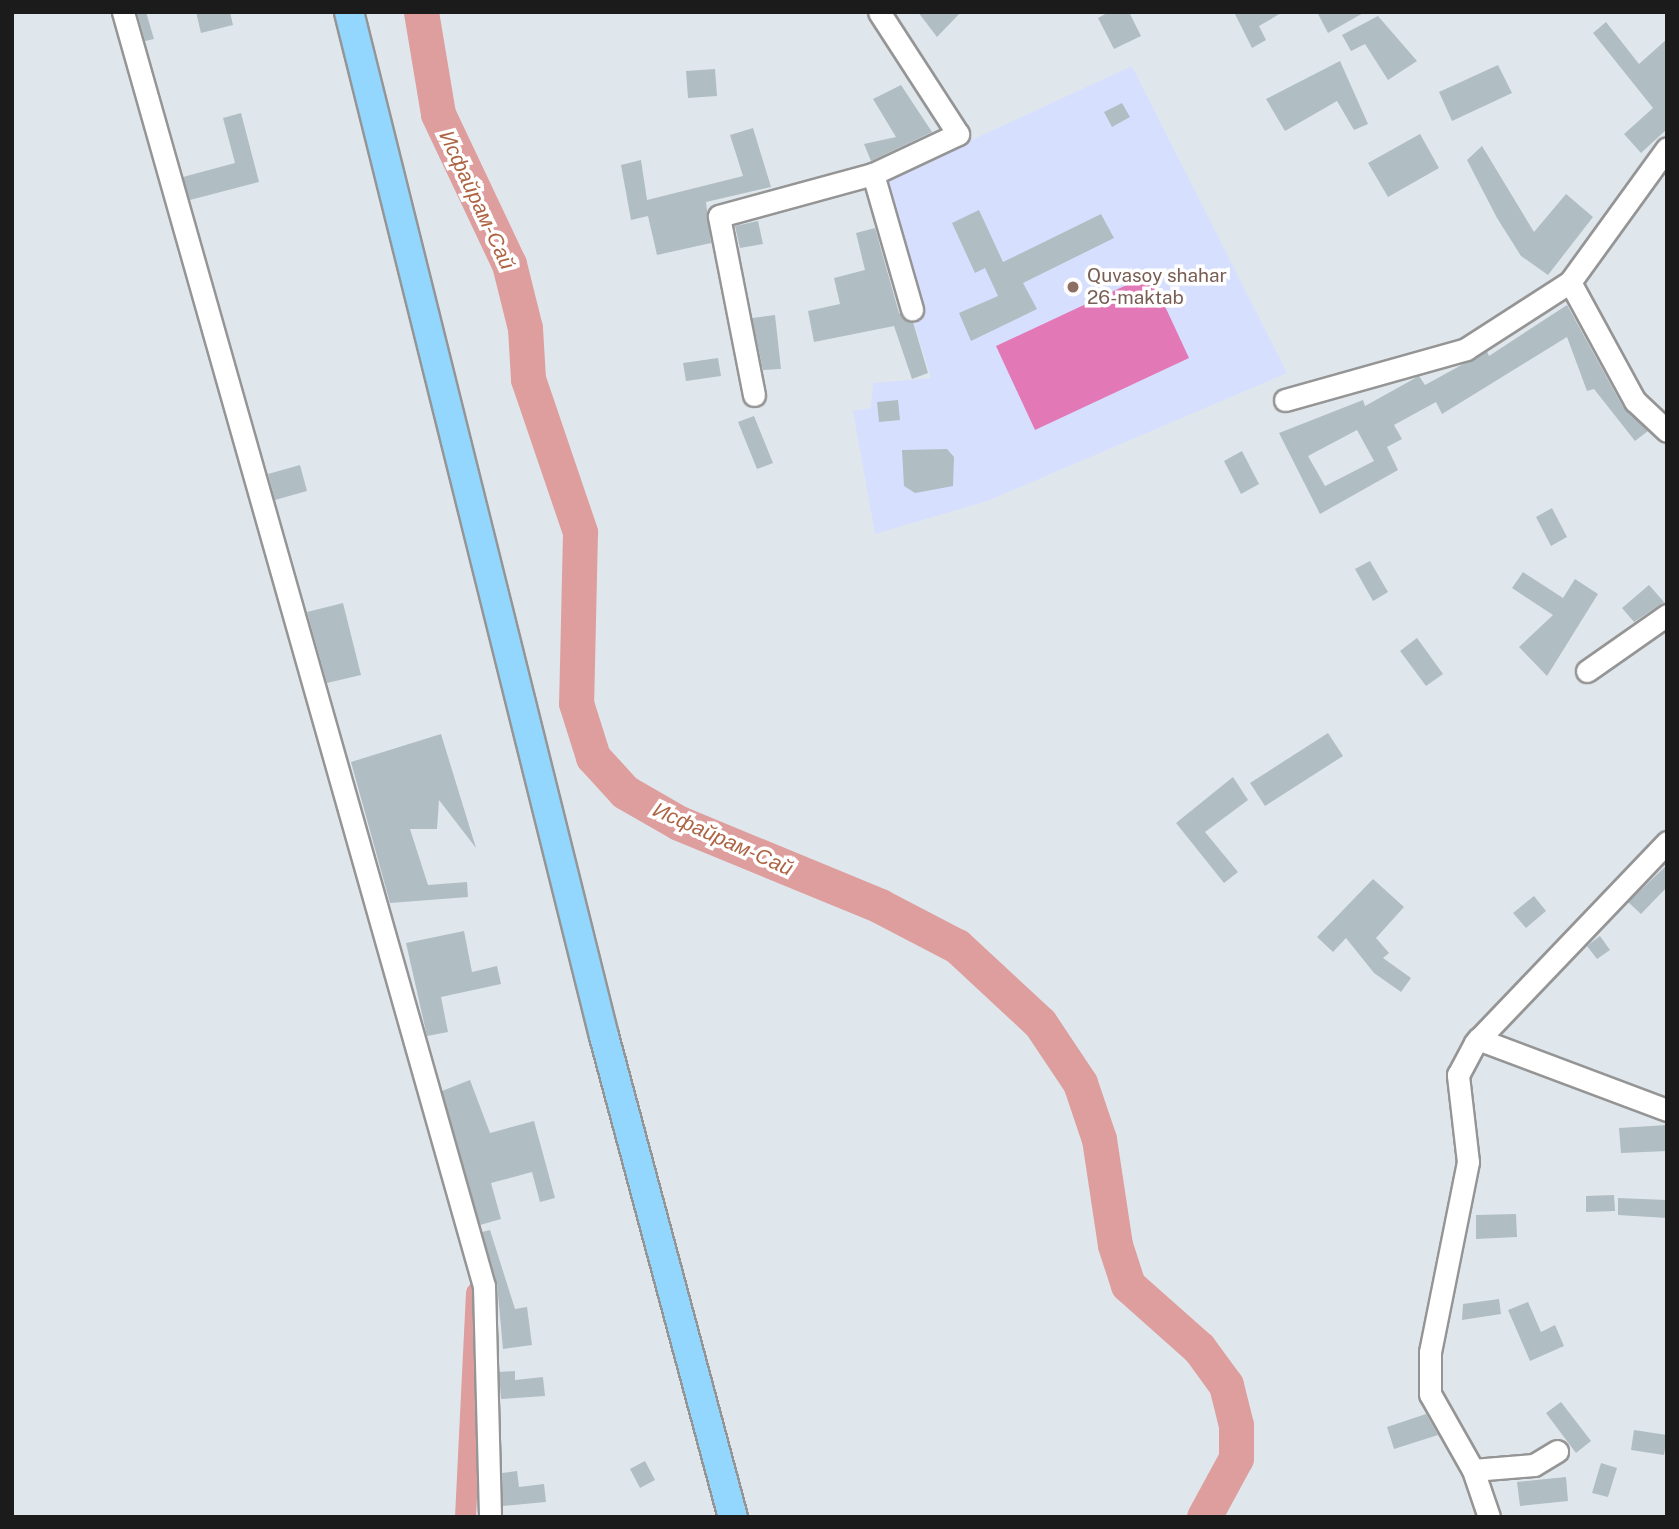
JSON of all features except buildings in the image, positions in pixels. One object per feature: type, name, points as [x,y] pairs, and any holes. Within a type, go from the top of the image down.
[{"type":"main road","points":[[349,12],[604,1036],[733,1517]]},
{"type":"street","points":[[123,12],[484,1286],[490,1517]]},
{"type":"street","points":[[754,395],[719,216],[873,174],[958,134],[879,12]]},
{"type":"street","points":[[1285,400],[1466,349],[1570,282],[1665,154]]},
{"type":"street","points":[[873,174],[912,309]]},
{"type":"street","points":[[1570,282],[1635,401],[1667,431]]},
{"type":"street","points":[[1587,671],[1667,615]]},
{"type":"street","points":[[1489,1517],[1473,1470],[1430,1394],[1430,1352],[1468,1162],[1458,1074],[1478,1039],[1667,842]]},
{"type":"street","points":[[1478,1039],[1667,1110]]},
{"type":"street","points":[[1473,1470],[1534,1465],[1557,1451]]},
{"type":"shaded area","name":"Quvasoy shahar 26-maktab","points":[[1132,66],[1287,373],[987,501],[875,534],[853,411],[871,408],[873,383],[931,378],[876,201],[887,179]]},
{"type":"shaded area","points":[[1150,274],[1189,358],[1035,430],[996,346]]},
{"type":"waterway","name":"Исфайрам-Сай","points":[[421,12],[438,114],[509,264],[525,328],[528,379],[580,532],[576,703],[593,757],[625,792],[679,823],[880,906],[957,946],[1040,1023],[1080,1083],[1099,1139],[1115,1245],[1128,1285],[1199,1348],[1226,1385],[1236,1425],[1236,1458],[1204,1517]]},
{"type":"waterway","points":[[465,1517],[476,1292]]},
{"type":"place","name":"Quvasoy shahar 26-maktab","points":[[1073,287]]}]
